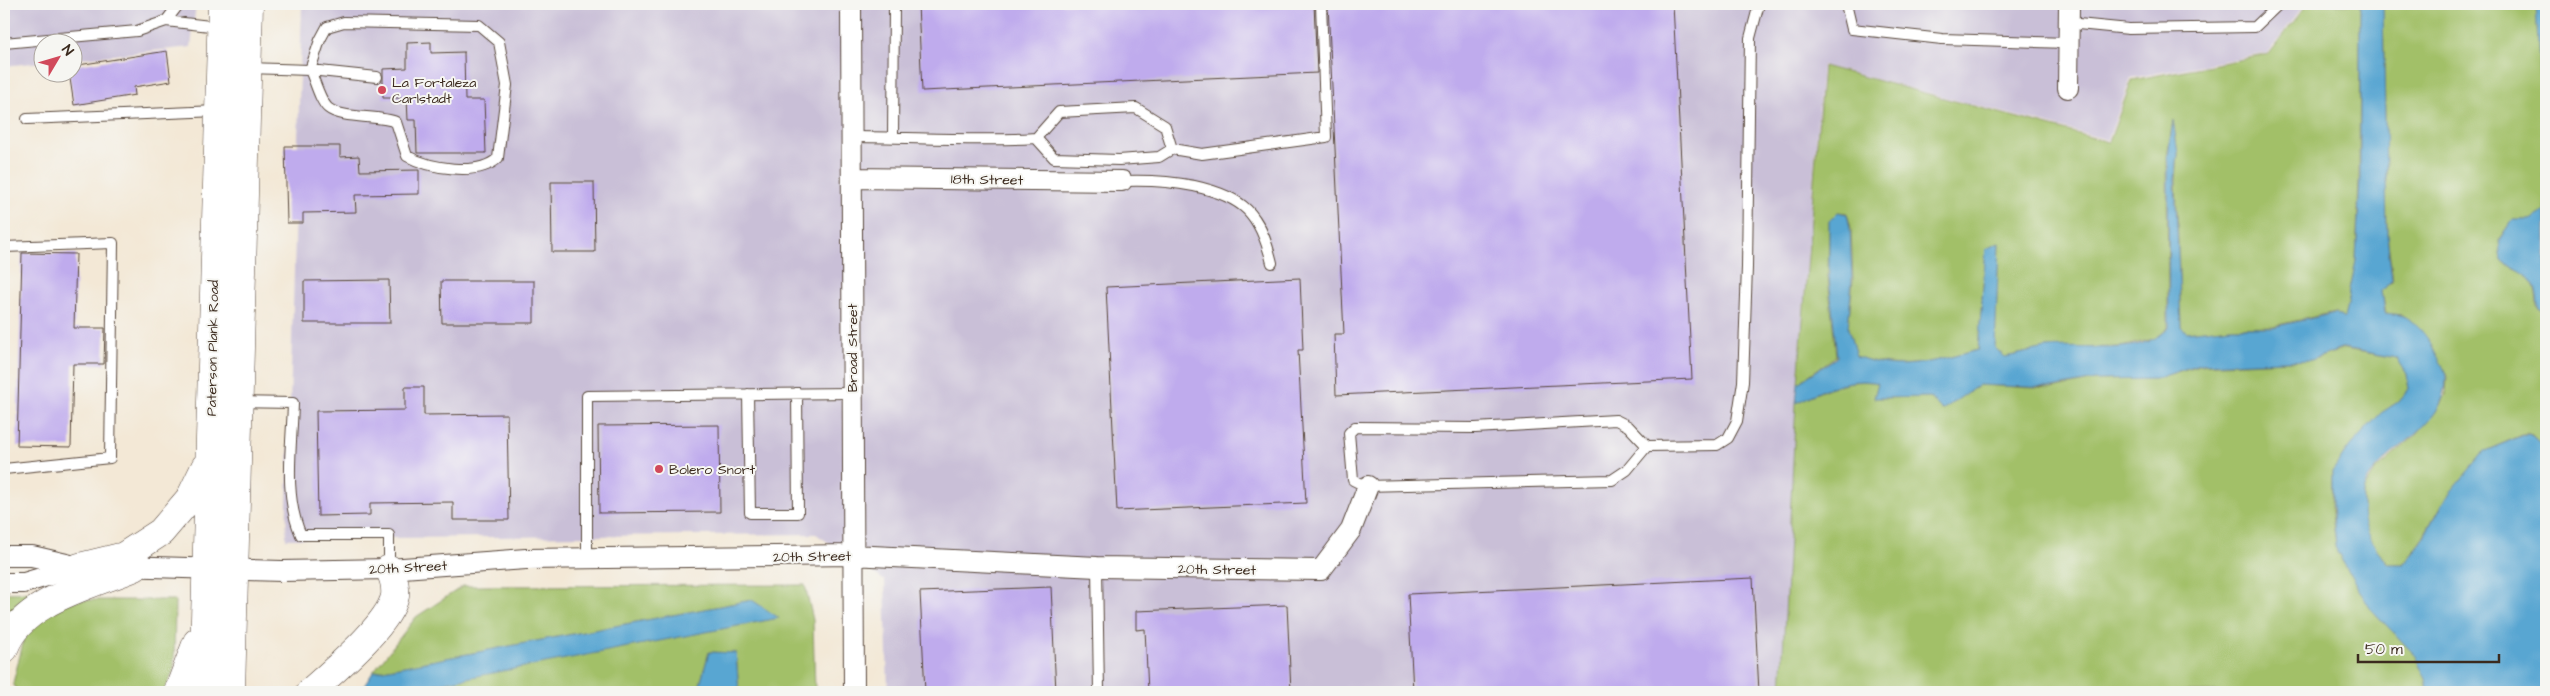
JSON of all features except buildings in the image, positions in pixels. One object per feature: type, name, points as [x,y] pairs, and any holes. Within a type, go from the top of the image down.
[{"type":"main road","name":"Paterson Plank Road","points":[[231,692],[249,4]]},
{"type":"main road","name":"Paterson Plank Road","points":[[203,692],[221,15]]},
{"type":"main road","points":[[79,566],[124,556],[161,532],[190,498],[209,459]]},
{"type":"main road","points":[[4,649],[8,636],[23,619],[41,606],[137,566]]},
{"type":"main road","points":[[310,692],[384,619],[394,598],[394,579],[389,570]]},
{"type":"main road","points":[[178,692],[205,619]]},
{"type":"street","name":"Broad Street","points":[[851,4],[854,692]]},
{"type":"street","points":[[2068,13],[2068,88]]},
{"type":"street","name":"18th Street","points":[[852,178],[1122,180]]},
{"type":"street","name":"20th Street","points":[[79,566],[234,570],[389,570],[526,559],[852,555],[1097,567],[1320,570],[1351,530],[1368,486]]},
{"type":"street","points":[[4,556],[32,556],[79,566]]},
{"type":"street","points":[[4,582],[24,583],[79,566]]},
{"type":"lane","points":[[166,21],[179,4]]},
{"type":"lane","points":[[893,137],[894,4]]},
{"type":"lane","points":[[1036,138],[1054,158],[1119,160],[1159,158],[1172,149],[1202,154],[1326,137],[1321,4]]},
{"type":"lane","points":[[1648,446],[1627,470],[1612,480],[1368,486],[1353,480],[1350,433],[1355,427],[1475,428],[1616,420],[1628,426],[1648,446],[1717,445],[1728,438],[1737,421],[1743,382],[1747,267],[1750,38],[1759,4]]},
{"type":"lane","points":[[1846,4],[1852,29],[1942,39],[2068,43]]},
{"type":"lane","points":[[2068,13],[2129,29],[2255,27],[2279,4]]},
{"type":"lane","points":[[4,43],[136,31],[166,21],[221,15]]},
{"type":"lane","points":[[344,22],[479,25],[499,42],[508,85],[498,158],[491,164],[476,168],[432,166],[419,162],[407,156],[396,122],[386,117],[336,113],[327,108],[310,70],[320,40],[327,27],[344,22]]},
{"type":"lane","points":[[247,68],[310,70],[377,78]]},
{"type":"lane","points":[[851,137],[997,141],[1036,138],[1059,112],[1136,108],[1165,126],[1172,149]]},
{"type":"lane","points":[[27,119],[218,111]]},
{"type":"lane","points":[[1122,180],[1164,180],[1221,192],[1237,201],[1252,216],[1266,240],[1272,263]]},
{"type":"lane","points":[[4,247],[113,244],[110,458],[4,469]]},
{"type":"lane","points":[[748,394],[750,513],[798,512],[797,393]]},
{"type":"lane","points":[[587,559],[587,396],[852,393]]},
{"type":"lane","points":[[238,402],[293,403],[291,502],[294,519],[301,535],[389,535],[389,570]]},
{"type":"lane","points":[[1097,567],[1099,692]]},
{"type":"shaded area","points":[[4,4],[196,4],[191,47],[82,58],[82,32],[32,32],[32,63],[4,66]]},
{"type":"shaded area","points":[[302,4],[2305,4],[2268,53],[2131,78],[2108,140],[1822,65],[1796,403],[1781,692],[888,692],[885,581],[816,534],[286,539]]},
{"type":"green space","points":[[2307,4],[2360,4],[2359,178],[2356,261],[2344,319],[2335,312],[2273,326],[2231,327],[2186,332],[2181,327],[2176,180],[2178,154],[2173,120],[2167,157],[2168,328],[2157,338],[2121,347],[2046,348],[2005,357],[1995,348],[1999,243],[1986,249],[1978,350],[1917,364],[1887,364],[1856,356],[1848,328],[1853,280],[1851,228],[1847,213],[1838,212],[1829,221],[1828,277],[1836,356],[1798,383],[1823,66],[2109,142],[2132,80],[2269,54]]},
{"type":"green space","points":[[2383,4],[2536,4],[2546,211],[2530,220],[2512,220],[2499,239],[2501,261],[2528,276],[2534,287],[2537,306],[2546,315],[2546,445],[2541,444],[2529,432],[2485,451],[2443,501],[2420,542],[2404,564],[2389,564],[2373,545],[2363,523],[2363,490],[2375,471],[2415,436],[2435,413],[2446,395],[2447,376],[2431,344],[2417,327],[2402,315],[2386,313],[2382,291],[2393,280],[2387,235]]},
{"type":"green space","points":[[2344,349],[2397,358],[2407,374],[2409,389],[2398,402],[2381,413],[2349,447],[2332,472],[2331,508],[2337,552],[2370,608],[2415,655],[2427,681],[2427,692],[1781,692],[1796,403],[1846,383],[1867,382],[1878,383],[1874,398],[1930,397],[1942,410],[1979,385],[2052,389],[2095,380],[2154,379],[2199,365],[2311,360]]},
{"type":"green space","points":[[805,585],[813,620],[815,692],[739,692],[736,653],[709,652],[698,692],[400,692],[404,689],[778,618],[752,600],[373,672],[416,617],[463,586]]},
{"type":"green space","points":[[30,592],[4,624],[4,593]]},
{"type":"green space","points":[[80,600],[175,600],[174,670],[164,692],[17,692],[13,683],[24,639],[54,607]]},
{"type":"water","points":[[2360,4],[2383,4],[2387,235],[2392,280],[2382,291],[2385,313],[2405,317],[2420,329],[2429,340],[2442,364],[2446,378],[2443,397],[2435,413],[2422,428],[2368,478],[2363,494],[2365,524],[2370,538],[2389,564],[2404,564],[2421,542],[2443,501],[2485,451],[2529,433],[2541,444],[2546,445],[2546,692],[2428,692],[2427,681],[2415,655],[2370,608],[2337,552],[2332,507],[2332,472],[2349,447],[2381,413],[2398,402],[2409,389],[2407,374],[2397,358],[2344,348],[2311,360],[2199,364],[2155,379],[2095,380],[2052,388],[1979,385],[1942,410],[1930,397],[1874,398],[1878,383],[1867,381],[1856,381],[1835,386],[1796,403],[1798,383],[1837,357],[1829,277],[1829,221],[1838,212],[1847,214],[1850,228],[1852,280],[1848,328],[1856,356],[1887,364],[1902,365],[1917,364],[1978,350],[1986,249],[1999,243],[1995,348],[2005,357],[2047,348],[2111,348],[2127,346],[2142,343],[2156,337],[2169,328],[2168,157],[2173,120],[2178,154],[2175,180],[2181,327],[2187,332],[2231,327],[2273,327],[2335,313],[2344,319],[2356,261],[2360,178]]},
{"type":"water","points":[[2536,4],[2544,4],[2546,209]]},
{"type":"water","points":[[2546,211],[2546,315],[2538,306],[2535,287],[2528,276],[2501,261],[2499,240],[2512,220],[2530,220]]},
{"type":"water","points":[[752,600],[779,618],[394,692],[360,692],[373,672]]},
{"type":"water","points":[[709,652],[736,653],[739,692],[698,692]]},
{"type":"place","name":"La Fortaleza Carlstadt","points":[[382,90]]},
{"type":"place","name":"Bolero Snort","points":[[659,469]]}]
